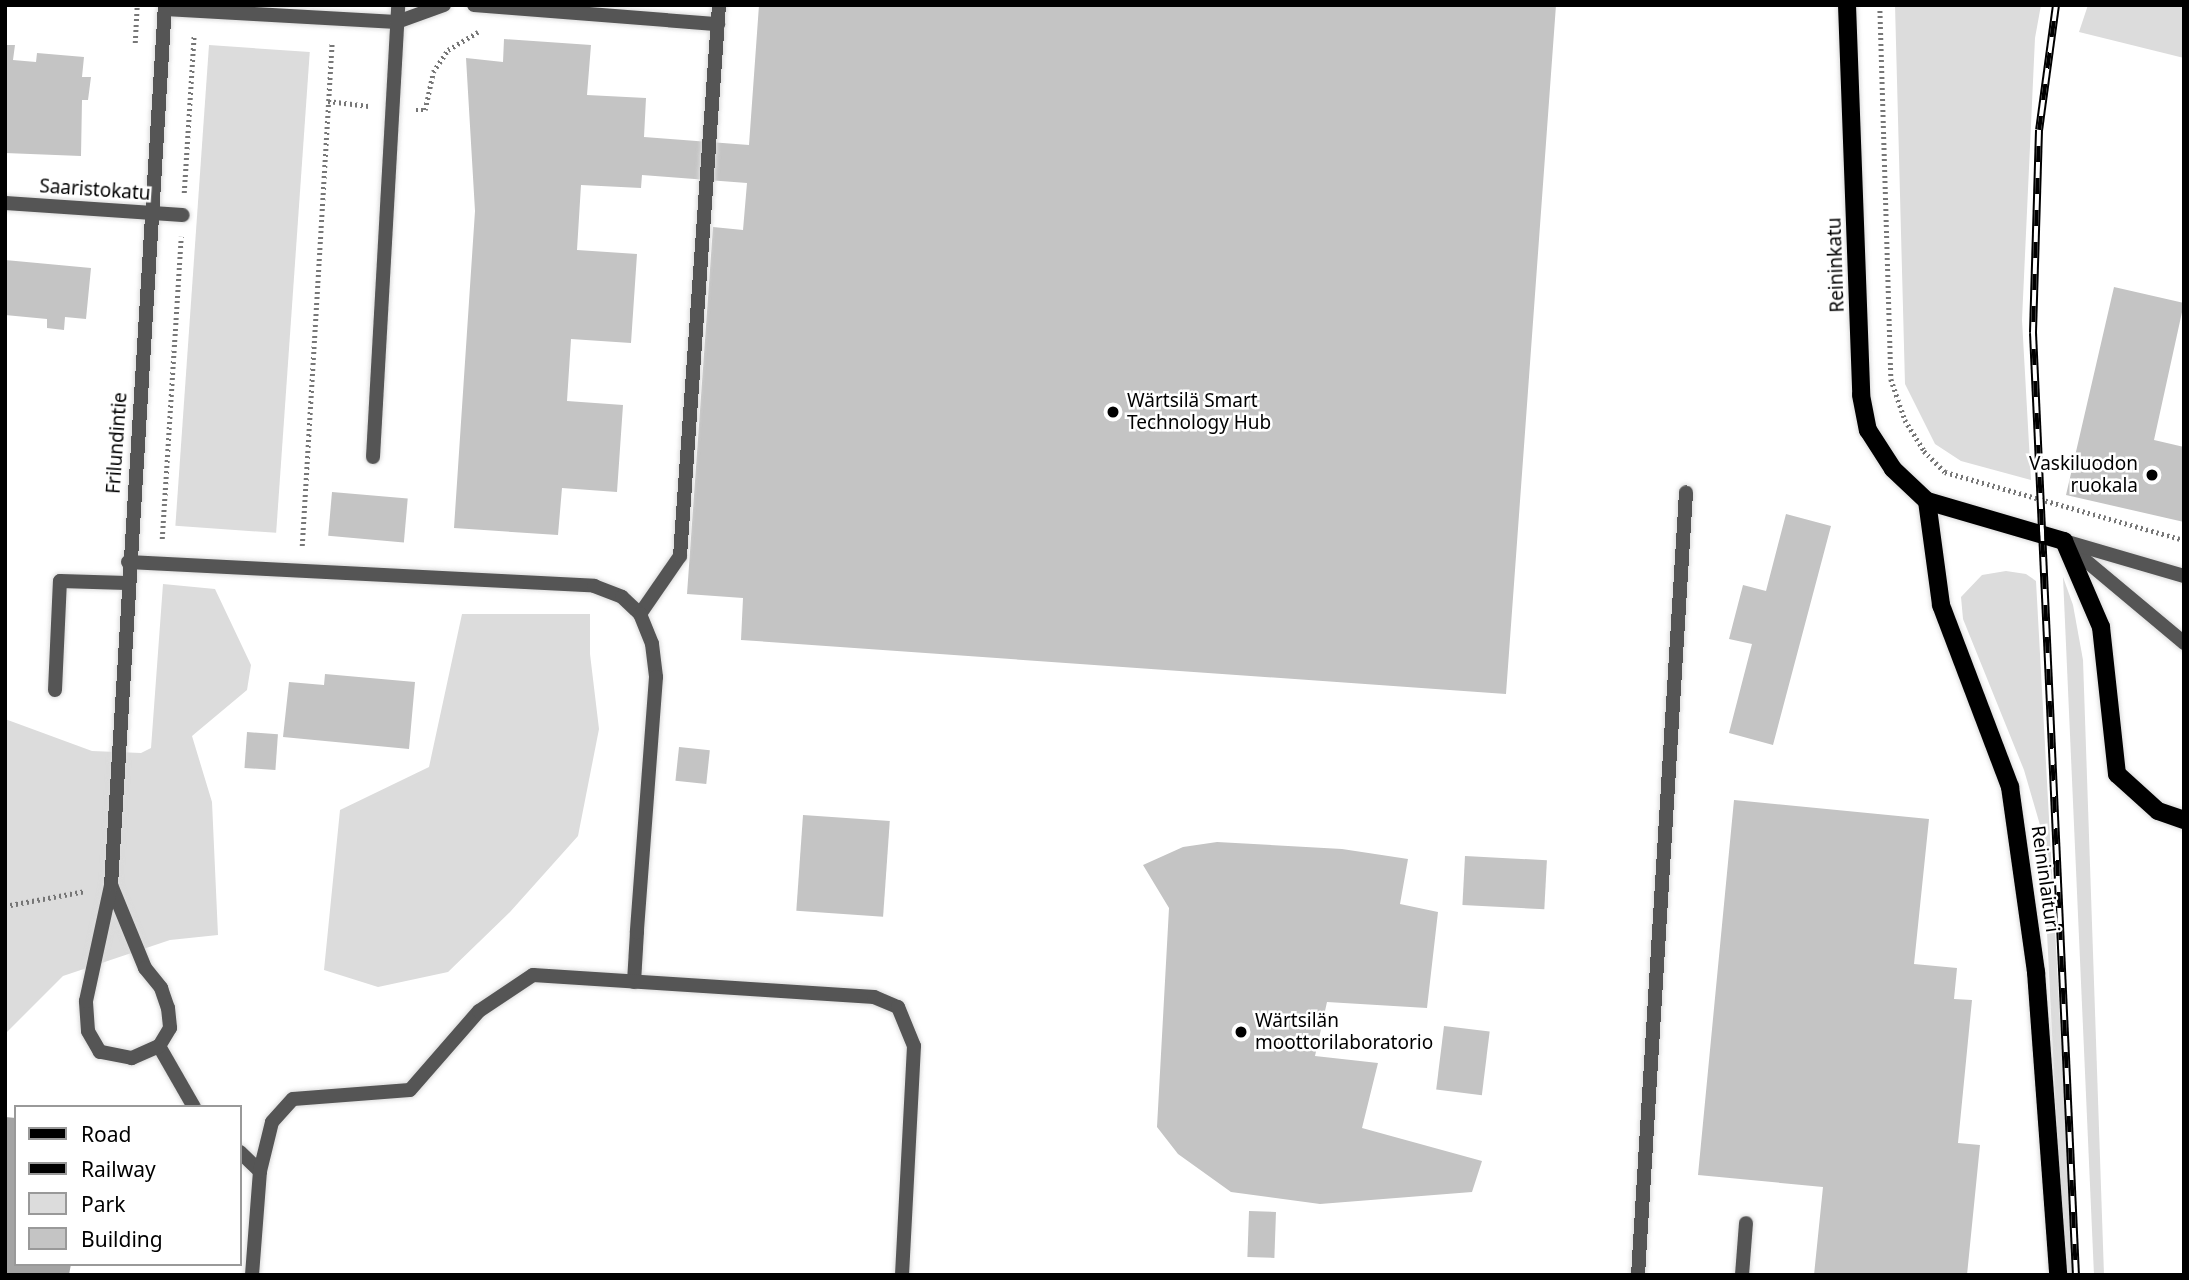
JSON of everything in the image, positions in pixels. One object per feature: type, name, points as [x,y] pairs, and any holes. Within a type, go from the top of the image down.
[{"type":"main road","name":"Reininkatu","points":[[1847,5],[1861,394],[1868,430],[1893,469],[1927,502]]},
{"type":"main road","points":[[1927,502],[2064,541],[2101,628],[2117,774],[2158,811],[2184,820]]},
{"type":"main road","name":"Reininlaituri","points":[[1927,502],[1941,605],[2010,787],[2036,972],[2058,1275]]},
{"type":"street","points":[[373,457],[398,5]]},
{"type":"street","points":[[165,7],[397,23],[444,5]]},
{"type":"street","points":[[474,5],[718,24]]},
{"type":"street","points":[[640,614],[680,556],[719,5]]},
{"type":"street","name":"Frilundintie","points":[[111,884],[145,968],[161,988],[168,1008],[170,1028],[159,1046],[145,1055],[116,1057],[100,1052],[88,1031],[86,1001],[111,884],[128,562],[165,7]]},
{"type":"street","name":"Saaristokatu","points":[[5,203],[183,215]]},
{"type":"street","points":[[1638,1275],[1686,492]]},
{"type":"street","points":[[2064,541],[2184,576]]},
{"type":"street","points":[[2064,541],[2184,643]]},
{"type":"street","points":[[128,562],[594,586],[622,597],[640,614],[652,644],[656,677],[634,982]]},
{"type":"street","points":[[55,690],[61,582],[127,583]]},
{"type":"street","points":[[252,1275],[260,1171],[272,1122],[293,1100],[410,1090],[479,1011],[533,975],[874,997],[898,1007],[914,1046],[902,1275]]},
{"type":"street","points":[[159,1046],[193,1105]]},
{"type":"street","points":[[242,1154],[260,1171]]},
{"type":"street","points":[[1742,1275],[1746,1223]]},
{"type":"path","points":[[1880,5],[1891,379],[1905,420],[1924,451],[1945,471],[2184,540]]},
{"type":"path","points":[[161,564],[196,11]]},
{"type":"path","points":[[302,548],[333,18]]},
{"type":"path","points":[[328,101],[425,110],[433,72],[448,50],[482,30]]},
{"type":"path","points":[[5,906],[111,884]]},
{"type":"green space","points":[[1895,5],[2041,5],[2035,38],[2022,320],[2031,480],[1961,461],[1935,444],[1905,384]]},
{"type":"green space","points":[[2088,5],[2184,5],[2184,58],[2079,32]]},
{"type":"green space","points":[[209,45],[310,52],[276,533],[175,526]]},
{"type":"green space","points":[[2006,571],[2026,574],[2036,581],[2074,1275],[2064,1275],[2042,832],[2024,770],[1963,619],[1961,597],[1982,575]]},
{"type":"green space","points":[[2063,577],[2073,605],[2083,660],[2104,1275],[2094,1275]]},
{"type":"green space","points":[[163,584],[215,589],[251,665],[247,690],[192,736],[212,802],[218,935],[170,940],[63,976],[5,1034],[5,719],[92,751],[141,753],[151,748]]},
{"type":"green space","points":[[462,614],[590,614],[590,654],[599,729],[578,836],[510,912],[448,972],[378,987],[324,970],[340,810],[429,767]]},
{"type":"shaded area","points":[[5,1117],[14,1118],[14,1266],[71,1266],[69,1275],[5,1275]]},
{"type":"building","name":"Wärtsilä Smart Technology Hub","points":[[759,5],[1556,5],[1506,694],[741,640],[743,598],[687,594],[713,227],[743,230],[747,183],[642,175],[641,188],[581,185],[577,250],[637,254],[631,343],[571,339],[567,401],[623,405],[617,492],[562,488],[558,535],[454,528],[475,211],[466,58],[503,62],[504,39],[591,45],[587,95],[646,98],[644,137],[749,145]]},
{"type":"building","points":[[5,45],[15,45],[13,60],[36,62],[37,53],[84,57],[82,77],[91,77],[88,100],[82,100],[81,156],[5,153]]},
{"type":"building","points":[[5,260],[91,268],[86,319],[65,317],[64,330],[47,328],[47,319],[5,315]]},
{"type":"building","points":[[2114,287],[2184,303],[2154,440],[2184,447],[2184,522],[2066,495]]},
{"type":"building","points":[[332,492],[408,499],[404,542],[328,536]]},
{"type":"building","points":[[1786,514],[1831,526],[1773,745],[1729,733],[1752,644],[1729,639],[1743,585],[1766,591]]},
{"type":"building","points":[[325,674],[415,682],[409,749],[283,737],[289,682],[324,685]]},
{"type":"building","points":[[247,732],[278,734],[275,770],[244,768]]},
{"type":"building","points":[[679,747],[710,750],[706,784],[675,781]]},
{"type":"building","points":[[1734,800],[1929,819],[1914,964],[1957,968],[1954,999],[1972,1000],[1958,1143],[1980,1145],[1967,1275],[1814,1275],[1823,1187],[1698,1175]]},
{"type":"building","points":[[803,815],[890,821],[883,917],[796,911]]},
{"type":"building","name":"Wärtsilän moottorilaboratorio","points":[[1217,842],[1342,849],[1408,859],[1400,904],[1438,912],[1427,1008],[1327,1002],[1315,1056],[1378,1063],[1362,1128],[1482,1161],[1472,1192],[1320,1204],[1231,1192],[1178,1154],[1157,1127],[1169,908],[1143,865],[1183,847]]},
{"type":"building","points":[[1465,856],[1547,860],[1544,909],[1462,905]]},
{"type":"building","points":[[1444,1026],[1490,1032],[1482,1095],[1436,1090]]},
{"type":"building","points":[[1249,1211],[1276,1212],[1274,1258],[1247,1257]]},
{"type":"railway","points":[[2056,5],[2039,130],[2033,333],[2076,1275]]},
{"type":"place","name":"Wärtsilä Smart Technology Hub","points":[[1113,412]]},
{"type":"place","name":"Vaskiluodon ruokala","points":[[2152,475]]},
{"type":"place","name":"Wärtsilän moottorilaboratorio","points":[[1241,1032]]}]
